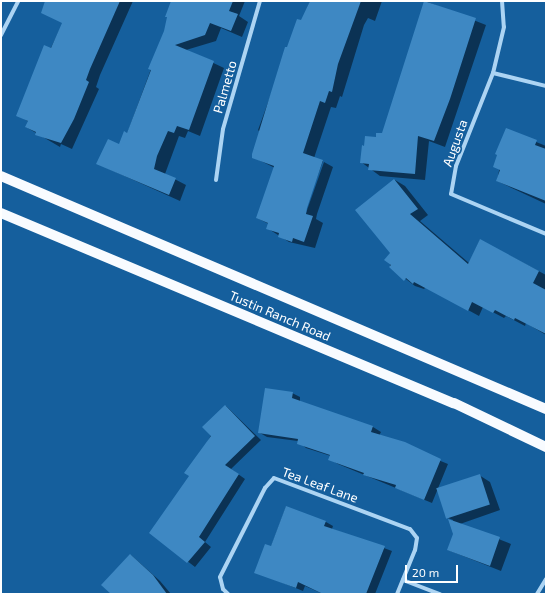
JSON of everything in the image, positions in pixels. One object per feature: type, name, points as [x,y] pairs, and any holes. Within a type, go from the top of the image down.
[{"type":"main road","name":"Tustin Ranch Road","points":[[1,176],[546,409]]},
{"type":"main road","name":"Tustin Ranch Road","points":[[1,213],[454,403],[546,447]]},
{"type":"street","points":[[1,35],[18,1]]},
{"type":"street","name":"Palmetto","points":[[216,180],[223,129],[260,1]]},
{"type":"street","name":"Augusta","points":[[502,1],[504,27],[493,73],[456,166],[451,194],[546,234]]},
{"type":"street","points":[[493,73],[546,86]]},
{"type":"street","name":"Tea Leaf Lane","points":[[228,594],[223,589],[220,578],[265,488],[274,478],[410,530],[417,538],[416,550],[397,594]]},
{"type":"street","points":[[538,594],[546,579]]},
{"type":"street","points":[[403,580],[440,594]]},
{"type":"building","points":[[45,1],[120,1],[90,69],[86,80],[89,82],[74,119],[61,143],[35,135],[36,132],[25,127],[28,121],[16,116],[44,45],[51,48],[62,23],[41,13]]},
{"type":"building","points":[[171,1],[233,1],[229,11],[238,14],[231,31],[210,23],[205,35],[175,45],[214,61],[189,130],[177,126],[174,133],[168,131],[157,156],[154,169],[176,178],[169,195],[96,164],[108,139],[119,144],[124,131],[127,133],[151,70],[148,69],[164,31],[167,17],[165,17]]},
{"type":"building","points":[[310,1],[361,1],[338,64],[332,92],[329,91],[325,103],[320,101],[303,153],[323,160],[307,208],[306,214],[313,216],[304,242],[293,238],[292,242],[278,237],[279,233],[266,229],[268,223],[256,218],[274,166],[252,158],[252,154],[285,47],[287,47],[297,19],[301,20]]},
{"type":"building","points":[[424,1],[476,18],[450,99],[434,141],[418,136],[415,174],[368,170],[369,164],[360,163],[362,145],[364,146],[365,136],[376,137],[376,133],[382,133]]},
{"type":"building","points":[[506,128],[537,140],[535,145],[546,149],[546,201],[496,181],[500,170],[493,167],[497,155],[495,154]]},
{"type":"building","points":[[394,179],[418,209],[410,214],[468,264],[480,239],[539,271],[533,283],[546,290],[546,334],[515,318],[514,320],[495,310],[493,313],[472,302],[468,311],[414,282],[413,284],[406,278],[404,281],[389,267],[391,265],[384,260],[390,253],[355,210]]},
{"type":"building","points":[[265,388],[293,392],[292,398],[373,426],[371,432],[405,442],[441,459],[424,500],[395,488],[396,485],[363,475],[364,473],[328,460],[330,455],[297,444],[298,439],[258,433]]},
{"type":"building","points":[[225,405],[255,436],[225,465],[239,474],[199,537],[205,542],[187,563],[149,533],[189,476],[184,473],[211,436],[202,427]]},
{"type":"building","points":[[480,474],[490,504],[446,519],[436,488]]},
{"type":"building","points":[[286,506],[326,521],[324,526],[385,546],[366,594],[323,594],[298,582],[296,588],[254,573],[265,544],[271,546]]},
{"type":"building","points":[[448,519],[500,537],[490,566],[447,550],[453,534]]},
{"type":"building","points":[[130,554],[153,575],[167,594],[111,594],[101,585]]}]
